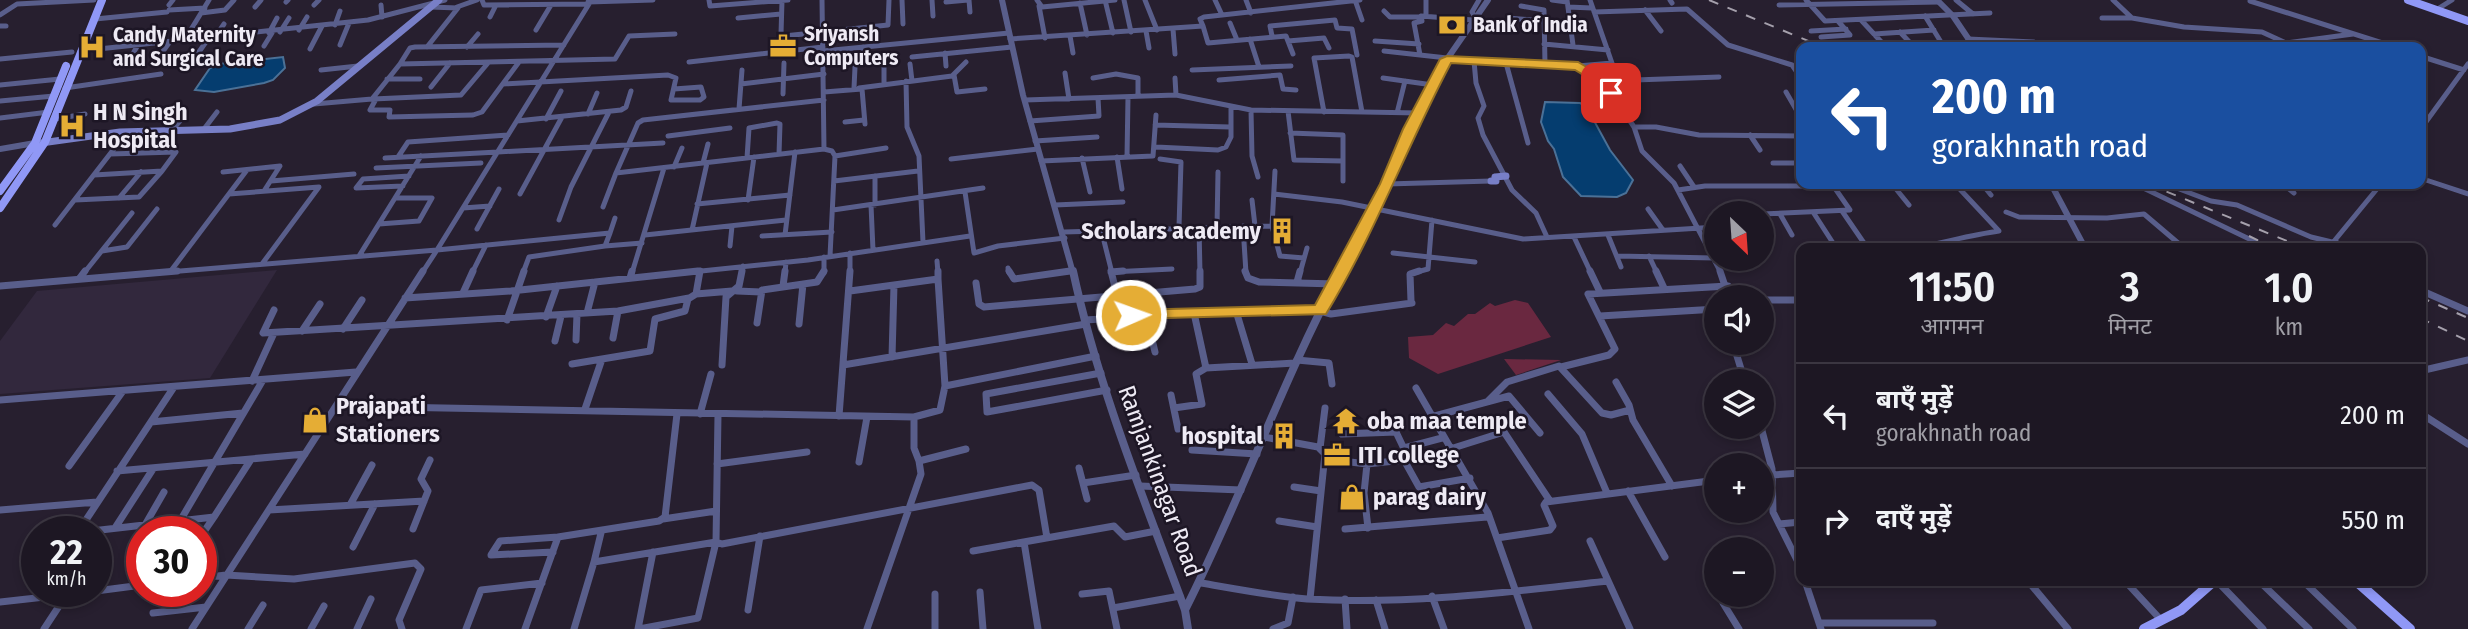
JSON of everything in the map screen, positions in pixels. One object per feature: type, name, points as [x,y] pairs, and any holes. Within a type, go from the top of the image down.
[{"type":"main road","points":[[0,208],[40,143],[65,88],[95,0]]},
{"type":"main road","points":[[52,116],[54,96],[61,79],[95,19],[102,0]]},
{"type":"main road","points":[[2408,0],[2468,19]]},
{"type":"main road","points":[[2417,0],[2438,9]]},
{"type":"main road","points":[[0,191],[40,143],[127,132],[258,126],[298,113],[312,105],[435,3]]},
{"type":"main road","points":[[1491,181],[1496,181],[1495,177],[1506,176]]},
{"type":"main road","points":[[2144,629],[2182,610],[2210,586]]},
{"type":"main road","points":[[2362,586],[2410,629]]},
{"type":"street","points":[[0,15],[17,4],[95,0]]},
{"type":"street","points":[[168,9],[173,0]]},
{"type":"street","points":[[184,41],[209,0],[218,0]]},
{"type":"street","points":[[95,19],[168,9],[225,10],[234,0]]},
{"type":"street","points":[[255,7],[261,0]]},
{"type":"street","points":[[314,5],[319,0]]},
{"type":"street","points":[[0,59],[299,30],[382,17],[445,0]]},
{"type":"street","points":[[435,3],[457,7],[480,0],[484,5],[653,0]]},
{"type":"street","points":[[709,0],[710,6],[788,0]]},
{"type":"street","points":[[822,0],[824,149]]},
{"type":"street","points":[[782,1],[782,35],[888,25],[889,0]]},
{"type":"street","points":[[902,0],[903,24]]},
{"type":"street","points":[[932,0],[933,16]]},
{"type":"street","points":[[946,2],[969,0],[970,12]]},
{"type":"street","name":"Ramjankinagar Road","points":[[1002,0],[1024,100],[1064,235],[1085,322],[1185,610],[1188,629]]},
{"type":"street","points":[[1105,0],[1113,33]]},
{"type":"street","points":[[1045,38],[1038,3],[1115,0]]},
{"type":"street","points":[[1124,0],[1130,32]]},
{"type":"street","points":[[1145,0],[1157,30]]},
{"type":"street","points":[[1215,0],[1222,15]]},
{"type":"street","points":[[1246,0],[1251,13]]},
{"type":"street","points":[[1275,0],[1279,10]]},
{"type":"street","points":[[1355,0],[1362,20]]},
{"type":"street","points":[[1293,54],[1286,36],[1208,43],[1201,18],[1360,0]]},
{"type":"street","points":[[1420,55],[1415,23],[1422,21],[1424,17],[1426,0]]},
{"type":"street","points":[[1474,18],[1472,12],[1479,0]]},
{"type":"street","points":[[1185,610],[1201,583],[1320,310],[1375,208],[1418,113],[1447,59],[1488,0]]},
{"type":"street","points":[[1552,0],[1593,10],[1689,10],[1725,43],[1792,65],[1796,71]]},
{"type":"street","points":[[1590,0],[1612,63]]},
{"type":"street","points":[[1806,0],[1823,21],[1990,13]]},
{"type":"street","points":[[1832,0],[1839,6]]},
{"type":"street","points":[[1956,0],[1973,14]]},
{"type":"street","points":[[2113,0],[2132,18]]},
{"type":"street","points":[[2438,9],[2452,0]]},
{"type":"street","points":[[1779,5],[1839,6],[1938,1],[1970,42]]},
{"type":"street","points":[[2250,1],[2379,42]]},
{"type":"street","points":[[217,589],[437,250],[588,2]]},
{"type":"street","points":[[1078,2],[1087,35]]},
{"type":"street","points":[[1567,3],[1573,45]]},
{"type":"street","points":[[382,5],[382,17]]},
{"type":"street","points":[[490,17],[496,5]]},
{"type":"street","points":[[537,30],[551,5]]},
{"type":"street","points":[[1521,6],[1544,9],[1545,65]]},
{"type":"street","points":[[427,47],[457,7]]},
{"type":"street","points":[[1644,10],[1661,31]]},
{"type":"street","points":[[335,25],[340,11]]},
{"type":"street","points":[[1384,11],[1390,17],[1474,18]]},
{"type":"street","points":[[738,18],[781,14]]},
{"type":"street","points":[[1925,16],[1941,42]]},
{"type":"street","points":[[299,30],[307,17]]},
{"type":"street","points":[[264,46],[277,18]]},
{"type":"street","points":[[280,32],[289,18]]},
{"type":"street","points":[[1508,18],[1543,21]]},
{"type":"street","points":[[2102,18],[2132,18],[2184,27],[2262,32],[2287,42]]},
{"type":"street","points":[[1272,36],[1270,26],[1335,20],[1337,28],[1352,29],[1357,55]]},
{"type":"street","points":[[1861,20],[1881,42]]},
{"type":"street","points":[[1821,37],[1850,35],[1838,21]]},
{"type":"street","points":[[340,45],[349,23]]},
{"type":"street","points":[[1230,23],[1237,40]]},
{"type":"street","points":[[194,59],[224,24]]},
{"type":"street","points":[[310,48],[322,26]]},
{"type":"street","points":[[689,62],[823,49],[1045,38],[1203,26]]},
{"type":"street","points":[[1173,29],[1175,54]]},
{"type":"street","points":[[1811,31],[1846,29]]},
{"type":"street","points":[[1874,34],[1934,30]]},
{"type":"street","points":[[1146,31],[1149,48]]},
{"type":"street","points":[[1900,32],[1909,42]]},
{"type":"street","points":[[467,47],[478,34]]},
{"type":"street","points":[[400,64],[618,59],[629,36],[675,34]]},
{"type":"street","points":[[2297,42],[2353,34]]},
{"type":"street","points":[[1070,36],[1073,53]]},
{"type":"street","points":[[1288,41],[1325,38],[1329,48]]},
{"type":"street","points":[[923,242],[919,150],[907,127],[911,60],[1010,39]]},
{"type":"street","points":[[1250,39],[1263,77]]},
{"type":"street","points":[[1968,39],[2034,42]]},
{"type":"street","points":[[1375,41],[1419,44]]},
{"type":"street","points":[[153,65],[169,43]]},
{"type":"street","points":[[1544,44],[1608,50]]},
{"type":"street","points":[[519,62],[482,113],[469,116],[389,117],[390,110],[370,110],[374,99],[410,48],[564,45]]},
{"type":"street","points":[[129,60],[138,46]]},
{"type":"street","points":[[863,47],[863,63]]},
{"type":"street","points":[[1384,51],[1506,63],[1578,66],[1612,63],[1639,80],[1719,77]]},
{"type":"street","points":[[946,53],[946,66]]},
{"type":"street","points":[[1324,112],[1314,58],[1349,56],[1362,112]]},
{"type":"street","points":[[2426,57],[2466,67],[2426,122]]},
{"type":"street","points":[[1474,61],[1476,83],[1484,106],[1478,118],[1482,133],[1512,190],[1536,213],[1547,237]]},
{"type":"street","points":[[824,92],[954,75],[966,62]]},
{"type":"street","points":[[312,105],[461,95],[488,63]]},
{"type":"street","points":[[783,94],[785,63]]},
{"type":"street","points":[[884,63],[884,85]]},
{"type":"street","points":[[1506,63],[1528,143]]},
{"type":"street","points":[[431,87],[450,64]]},
{"type":"street","points":[[321,70],[358,66]]},
{"type":"street","points":[[1192,70],[1291,66]]},
{"type":"street","points":[[1578,66],[1597,78],[1611,93],[1634,127],[1642,151],[1678,190],[1704,240]]},
{"type":"street","points":[[855,67],[856,88]]},
{"type":"street","points":[[739,109],[742,70]]},
{"type":"street","points":[[1065,73],[1069,99]]},
{"type":"street","points":[[65,88],[161,74]]},
{"type":"street","points":[[741,84],[824,74]]},
{"type":"street","points":[[1093,78],[1116,74],[1138,78],[1138,96]]},
{"type":"street","points":[[503,84],[668,75],[676,78],[674,89],[673,101],[700,100],[704,97],[701,87],[674,89]]},
{"type":"street","points":[[954,75],[957,92],[985,89]]},
{"type":"street","points":[[1219,80],[1281,76],[1283,89],[1296,90]]},
{"type":"street","points":[[1175,78],[1176,95]]},
{"type":"street","points":[[1383,78],[1433,85]]},
{"type":"street","points":[[0,85],[61,79]]},
{"type":"street","points":[[387,79],[420,79]]},
{"type":"street","points":[[1397,113],[1405,81]]},
{"type":"street","points":[[845,122],[865,122],[862,89],[856,88]]},
{"type":"street","points":[[546,119],[561,91]]},
{"type":"street","points":[[517,121],[625,108],[631,92]]},
{"type":"street","points":[[1786,92],[1796,109]]},
{"type":"street","points":[[588,114],[597,93]]},
{"type":"street","points":[[1024,100],[1176,95],[1251,110],[1418,113]]},
{"type":"street","points":[[0,102],[54,96]]},
{"type":"street","points":[[1127,157],[1129,97]]},
{"type":"street","points":[[1030,121],[1099,116],[1098,98]]},
{"type":"street","points":[[603,206],[638,123],[643,120],[824,100]]},
{"type":"street","points":[[1156,147],[1218,150],[1229,143],[1231,107]]},
{"type":"street","points":[[1251,110],[1252,156],[1258,177]]},
{"type":"street","points":[[1288,111],[1294,160],[1343,161]]},
{"type":"street","points":[[204,129],[217,112]]},
{"type":"street","points":[[559,220],[609,112]]},
{"type":"street","points":[[0,118],[85,114]]},
{"type":"street","points":[[173,129],[186,114]]},
{"type":"street","points":[[700,132],[701,115]]},
{"type":"street","points":[[1041,161],[1153,156],[1156,147],[1156,115]]},
{"type":"street","points":[[520,194],[562,117]]},
{"type":"street","points":[[748,200],[750,128],[780,124],[779,154]]},
{"type":"street","points":[[1156,124],[1230,127]]},
{"type":"street","points":[[1634,127],[1656,127],[1691,135],[1796,136]]},
{"type":"street","points":[[668,136],[730,128]]},
{"type":"street","points":[[55,225],[127,132]]},
{"type":"street","points":[[1290,133],[1343,135],[1343,181]]},
{"type":"street","points":[[398,157],[408,142],[508,135]]},
{"type":"street","points":[[1750,135],[1760,150]]},
{"type":"street","points":[[951,159],[1097,137]]},
{"type":"street","points":[[0,149],[40,143]]},
{"type":"street","points":[[385,158],[663,143]]},
{"type":"street","points":[[692,230],[708,144]]},
{"type":"street","points":[[674,167],[682,148]]},
{"type":"street","points":[[835,156],[886,148]]},
{"type":"street","points":[[274,310],[261,331],[274,333],[386,327],[618,311],[693,296],[736,290],[761,292],[822,280],[832,232],[835,156],[832,151],[824,149],[615,173]]},
{"type":"street","points":[[75,200],[141,196],[175,155],[174,151],[110,154]]},
{"type":"street","points":[[785,235],[795,152]]},
{"type":"street","points":[[359,256],[421,156]]},
{"type":"street","points":[[1116,157],[1122,188]]},
{"type":"street","points":[[1082,158],[1090,192]]},
{"type":"street","points":[[1160,159],[1181,162],[1179,227]]},
{"type":"street","points":[[376,168],[481,163]]},
{"type":"street","points":[[1773,163],[1796,163]]},
{"type":"street","points":[[223,172],[280,166],[264,191]]},
{"type":"street","points":[[1680,166],[1693,187]]},
{"type":"street","points":[[629,278],[645,235],[664,168]]},
{"type":"street","points":[[170,272],[247,170]]},
{"type":"street","points":[[94,175],[162,171]]},
{"type":"street","points":[[834,181],[918,171]]},
{"type":"street","points":[[1275,171],[1272,226],[1280,256],[1304,258]]},
{"type":"street","points":[[1217,227],[1218,172]]},
{"type":"street","points":[[119,198],[141,173]]},
{"type":"street","points":[[271,181],[354,174]]},
{"type":"street","points":[[403,186],[356,188],[363,179],[409,176]]},
{"type":"street","points":[[873,250],[875,176]]},
{"type":"street","points":[[2426,180],[2468,194]]},
{"type":"street","points":[[1387,184],[1491,181]]},
{"type":"street","points":[[1678,190],[1693,187],[1796,186]]},
{"type":"street","points":[[229,194],[320,188],[262,264]]},
{"type":"street","points":[[833,210],[983,188]]},
{"type":"street","points":[[477,229],[499,189]]},
{"type":"street","points":[[1774,214],[1850,209],[1835,189]]},
{"type":"street","points":[[1896,189],[1909,205]]},
{"type":"street","points":[[1944,243],[1966,235],[1999,231],[1960,189]]},
{"type":"street","points":[[1986,189],[1991,195]]},
{"type":"street","points":[[2055,189],[2063,200],[2071,228],[2082,243]]},
{"type":"street","points":[[2145,189],[2257,243]]},
{"type":"street","points":[[2178,189],[2198,197],[2226,203],[2330,243]]},
{"type":"street","points":[[2220,189],[2226,203]]},
{"type":"street","points":[[2289,189],[2294,193]]},
{"type":"street","points":[[2336,243],[2335,240],[2377,189]]},
{"type":"street","points":[[965,192],[970,236],[976,253],[998,246],[1101,229],[1272,226]]},
{"type":"street","points":[[1274,194],[1375,208],[1516,238],[1574,237],[1704,227]]},
{"type":"street","points":[[696,204],[790,195]]},
{"type":"street","points":[[379,224],[419,221],[432,197],[395,198]]},
{"type":"street","points":[[1252,200],[1255,226]]},
{"type":"street","points":[[1055,205],[1123,202]]},
{"type":"street","points":[[463,208],[490,206]]},
{"type":"street","points":[[102,251],[124,248],[157,209]]},
{"type":"street","points":[[1648,209],[1663,230]]},
{"type":"street","points":[[1842,211],[1864,243]]},
{"type":"street","points":[[1813,212],[1833,243]]},
{"type":"street","points":[[2006,212],[2019,216],[2107,218],[2144,214],[2178,243]]},
{"type":"street","points":[[79,279],[132,214]]},
{"type":"street","points":[[1780,214],[1792,235]]},
{"type":"street","points":[[605,246],[615,218]]},
{"type":"street","points":[[645,235],[786,220]]},
{"type":"street","points":[[844,365],[1085,322],[1146,314],[1320,310],[1331,314],[1411,302],[1409,274],[1426,271],[1432,220]]},
{"type":"street","points":[[730,246],[732,226]]},
{"type":"street","points":[[1243,226],[1242,267],[1248,278],[1259,282],[1336,284]]},
{"type":"street","points":[[976,283],[979,304],[984,307],[1199,289],[1199,227]]},
{"type":"street","points":[[1101,229],[1117,295]]},
{"type":"street","points":[[762,236],[832,232]]},
{"type":"street","points":[[0,286],[610,233]]},
{"type":"street","points":[[1608,235],[1621,267]]},
{"type":"street","points":[[405,298],[515,290],[786,262],[970,236]]},
{"type":"street","points":[[1574,237],[1600,292]]},
{"type":"street","points":[[507,320],[515,290],[529,257],[642,243]]},
{"type":"street","points":[[463,293],[486,245]]},
{"type":"street","points":[[1297,282],[1307,248]]},
{"type":"street","points":[[839,416],[850,291],[850,253]]},
{"type":"street","points":[[1393,253],[1475,262]]},
{"type":"street","points":[[1617,256],[1704,258]]},
{"type":"street","points":[[1649,256],[1664,288]]},
{"type":"street","points":[[336,406],[914,417],[940,410],[945,386],[937,261]]},
{"type":"street","points":[[783,286],[786,262]]},
{"type":"street","points":[[722,365],[726,297],[739,286],[743,266]]},
{"type":"street","points":[[1008,268],[1010,277],[1014,279],[1073,271]]},
{"type":"street","points":[[1111,272],[1172,269]]},
{"type":"street","points":[[572,364],[650,351],[655,319],[685,311],[693,296],[700,271]]},
{"type":"street","points":[[850,291],[938,279]]},
{"type":"street","points":[[587,313],[595,282]]},
{"type":"street","points":[[799,324],[803,284]]},
{"type":"street","points":[[892,357],[894,285]]},
{"type":"street","points":[[546,317],[557,286]]},
{"type":"street","points":[[1488,401],[1507,382],[1556,366],[1561,367],[1614,352],[1611,338],[1588,295],[1600,292],[1704,287]]},
{"type":"street","points":[[758,323],[761,292]]},
{"type":"street","points":[[2426,293],[2468,311]]},
{"type":"street","points":[[342,329],[362,300]]},
{"type":"street","points":[[1774,300],[1796,300]]},
{"type":"street","points":[[302,331],[320,304]]},
{"type":"street","points":[[1600,316],[1704,310]]},
{"type":"street","points":[[613,338],[618,311]]},
{"type":"street","points":[[1236,311],[1252,364]]},
{"type":"street","points":[[1194,313],[1206,368]]},
{"type":"street","points":[[576,340],[577,314]]},
{"type":"street","points":[[1146,314],[1154,352]]},
{"type":"street","points":[[555,341],[561,316]]},
{"type":"street","points":[[251,381],[274,333]]},
{"type":"street","points":[[945,386],[1096,356]]},
{"type":"street","points":[[585,409],[602,359]]},
{"type":"street","points":[[1174,408],[1202,404],[1196,374],[1206,368],[1296,361],[1329,363],[1332,384]]},
{"type":"street","points":[[2426,370],[2466,363]]},
{"type":"street","points":[[1561,367],[1602,412],[1611,415],[1630,410]]},
{"type":"street","points":[[0,400],[356,373]]},
{"type":"street","points":[[1101,373],[986,394],[984,396],[988,412],[1107,390]]},
{"type":"street","points":[[700,414],[712,374]]},
{"type":"street","points":[[183,516],[262,380]]},
{"type":"street","points":[[1616,382],[1633,420],[1672,486]]},
{"type":"street","points":[[90,516],[174,387]]},
{"type":"street","points":[[1416,388],[1442,438],[1470,478],[1497,538],[1529,629]]},
{"type":"street","points":[[69,466],[123,391]]},
{"type":"street","points":[[1548,394],[1582,434],[1607,493]]},
{"type":"street","points":[[1171,395],[1178,429]]},
{"type":"street","points":[[1431,417],[1509,396],[1540,433]]},
{"type":"street","points":[[1320,448],[1325,408]]},
{"type":"street","points":[[151,422],[243,413]]},
{"type":"street","points":[[663,519],[677,414]]},
{"type":"street","points":[[653,552],[638,629],[698,618],[716,542],[718,415]]},
{"type":"street","points":[[859,462],[867,417]]},
{"type":"street","points":[[867,629],[921,474],[914,448],[914,417]]},
{"type":"street","points":[[2426,417],[2468,444]]},
{"type":"street","points":[[1342,434],[1396,432],[1404,448],[1406,462],[1419,487],[1470,478]]},
{"type":"street","points":[[1450,449],[1504,432],[1549,501]]},
{"type":"street","points":[[1264,438],[1320,448],[1324,452],[1310,599]]},
{"type":"street","points":[[1404,448],[1442,438]]},
{"type":"street","points":[[919,461],[966,449]]},
{"type":"street","points":[[1192,450],[1257,454]]},
{"type":"street","points":[[717,464],[807,452]]},
{"type":"street","points":[[117,471],[214,465],[305,454]]},
{"type":"street","points":[[1325,459],[1367,464],[1398,459],[1406,462]]},
{"type":"street","points":[[412,529],[428,488],[422,479],[430,460]]},
{"type":"street","points":[[215,516],[250,461]]},
{"type":"street","points":[[1367,464],[1364,493],[1368,528]]},
{"type":"street","points":[[350,505],[372,465]]},
{"type":"street","points":[[1079,468],[1087,499]]},
{"type":"street","points":[[115,528],[153,469]]},
{"type":"street","points":[[1774,475],[1796,473]]},
{"type":"street","points":[[1083,483],[1136,475]]},
{"type":"street","points":[[1497,538],[1550,530],[1553,526],[1544,505],[1549,501],[1704,482]]},
{"type":"street","points":[[594,562],[716,542],[722,544],[1032,485],[1039,490],[1047,538]]},
{"type":"street","points":[[1140,486],[1241,490]]},
{"type":"street","points":[[1294,487],[1321,491]]},
{"type":"street","points":[[1628,491],[1665,557]]},
{"type":"street","points":[[150,516],[164,492]]},
{"type":"street","points":[[269,510],[424,501]]},
{"type":"street","points":[[0,510],[97,502]]},
{"type":"street","points":[[353,547],[375,504]]},
{"type":"street","points":[[552,552],[491,555],[500,541],[601,533],[663,519],[716,511]]},
{"type":"street","points":[[1774,513],[1796,558]]},
{"type":"street","points":[[1345,529],[1487,516]]},
{"type":"street","points":[[1279,521],[1317,527]]},
{"type":"street","points":[[1779,524],[1796,522]]},
{"type":"street","points":[[973,551],[1114,526],[1125,537],[1156,531]]},
{"type":"street","points":[[112,528],[126,527]]},
{"type":"street","points":[[574,629],[601,533]]},
{"type":"street","points":[[748,610],[760,536]]},
{"type":"street","points":[[526,629],[558,537]]},
{"type":"street","points":[[1590,541],[1630,629]]},
{"type":"street","points":[[1024,542],[1038,629]]},
{"type":"street","points":[[217,576],[293,579],[335,575],[386,565],[419,564],[421,569],[399,620],[402,629]]},
{"type":"street","points":[[1201,583],[1310,599],[1376,600],[1517,591],[1608,580]]},
{"type":"street","points":[[466,629],[481,590],[542,583]]},
{"type":"street","points":[[1807,586],[1820,626],[1933,623]]},
{"type":"street","points":[[2032,586],[2068,629]]},
{"type":"street","points":[[2130,586],[2161,620]]},
{"type":"street","points":[[2221,586],[2263,629]]},
{"type":"street","points":[[2264,586],[2309,629]]},
{"type":"street","points":[[2308,586],[2353,629]]},
{"type":"street","points":[[1082,594],[1107,590],[1117,629]]},
{"type":"street","points":[[980,592],[983,629]]},
{"type":"street","points":[[934,594],[935,629]]},
{"type":"street","points":[[1112,608],[1180,596]]},
{"type":"street","points":[[1432,596],[1444,629]]},
{"type":"street","points":[[1273,629],[1288,624],[1293,597]]},
{"type":"street","points":[[0,602],[21,598]]},
{"type":"street","points":[[357,629],[371,599]]},
{"type":"street","points":[[1345,599],[1347,629]]},
{"type":"street","points":[[1376,600],[1385,629]]},
{"type":"street","points":[[248,629],[263,605]]},
{"type":"street","points":[[312,629],[324,606]]},
{"type":"street","points":[[44,629],[58,607]]},
{"type":"street","points":[[153,613],[206,607]]},
{"type":"street","points":[[192,629],[206,607]]},
{"type":"street","points":[[1725,607],[1739,629]]},
{"type":"shaded area","points":[[277,270],[210,378],[0,394],[0,341],[37,291]]},
{"type":"shaded area","points":[[1515,300],[1528,303],[1551,337],[1438,374],[1409,358],[1408,337],[1433,335],[1446,323],[1454,326],[1468,314],[1475,314],[1490,303],[1495,306]]},
{"type":"shaded area","points":[[1504,359],[1561,360],[1516,375]]},
{"type":"water","points":[[283,57],[285,68],[273,80],[214,92],[195,90],[210,68],[219,64]]},
{"type":"water","points":[[1545,102],[1580,103],[1586,106],[1610,150],[1633,180],[1626,193],[1617,197],[1581,196],[1563,177],[1541,122]]},
{"type":"railway","points":[[1709,0],[1811,42]]},
{"type":"railway","points":[[2160,189],[2292,243]]},
{"type":"railway","points":[[2249,236],[2264,243]]},
{"type":"railway","points":[[2426,300],[2468,318]]},
{"type":"railway","points":[[2426,321],[2468,341]]},
{"type":"place","name":"Bank of India","points":[[1452,25]]},
{"type":"place","name":"Sriyansh Computers","points":[[783,46]]},
{"type":"place","name":"Candy Maternity and Surgical Care","points":[[92,47]]},
{"type":"place","name":"H N Singh Hospital","points":[[72,126]]},
{"type":"place","name":"Scholars academy","points":[[1282,231]]},
{"type":"place","name":"Prajapati Stationers","points":[[315,420]]},
{"type":"place","name":"oba maa temple","points":[[1346,421]]},
{"type":"place","name":"hospital","points":[[1284,436]]},
{"type":"place","name":"ITI college","points":[[1337,455]]},
{"type":"place","name":"parag dairy","points":[[1352,497]]},
{"type":"route","points":[[1131,315],[1320,310],[1394,171],[1409,129],[1447,59],[1578,66],[1597,78],[1611,93]]}]
